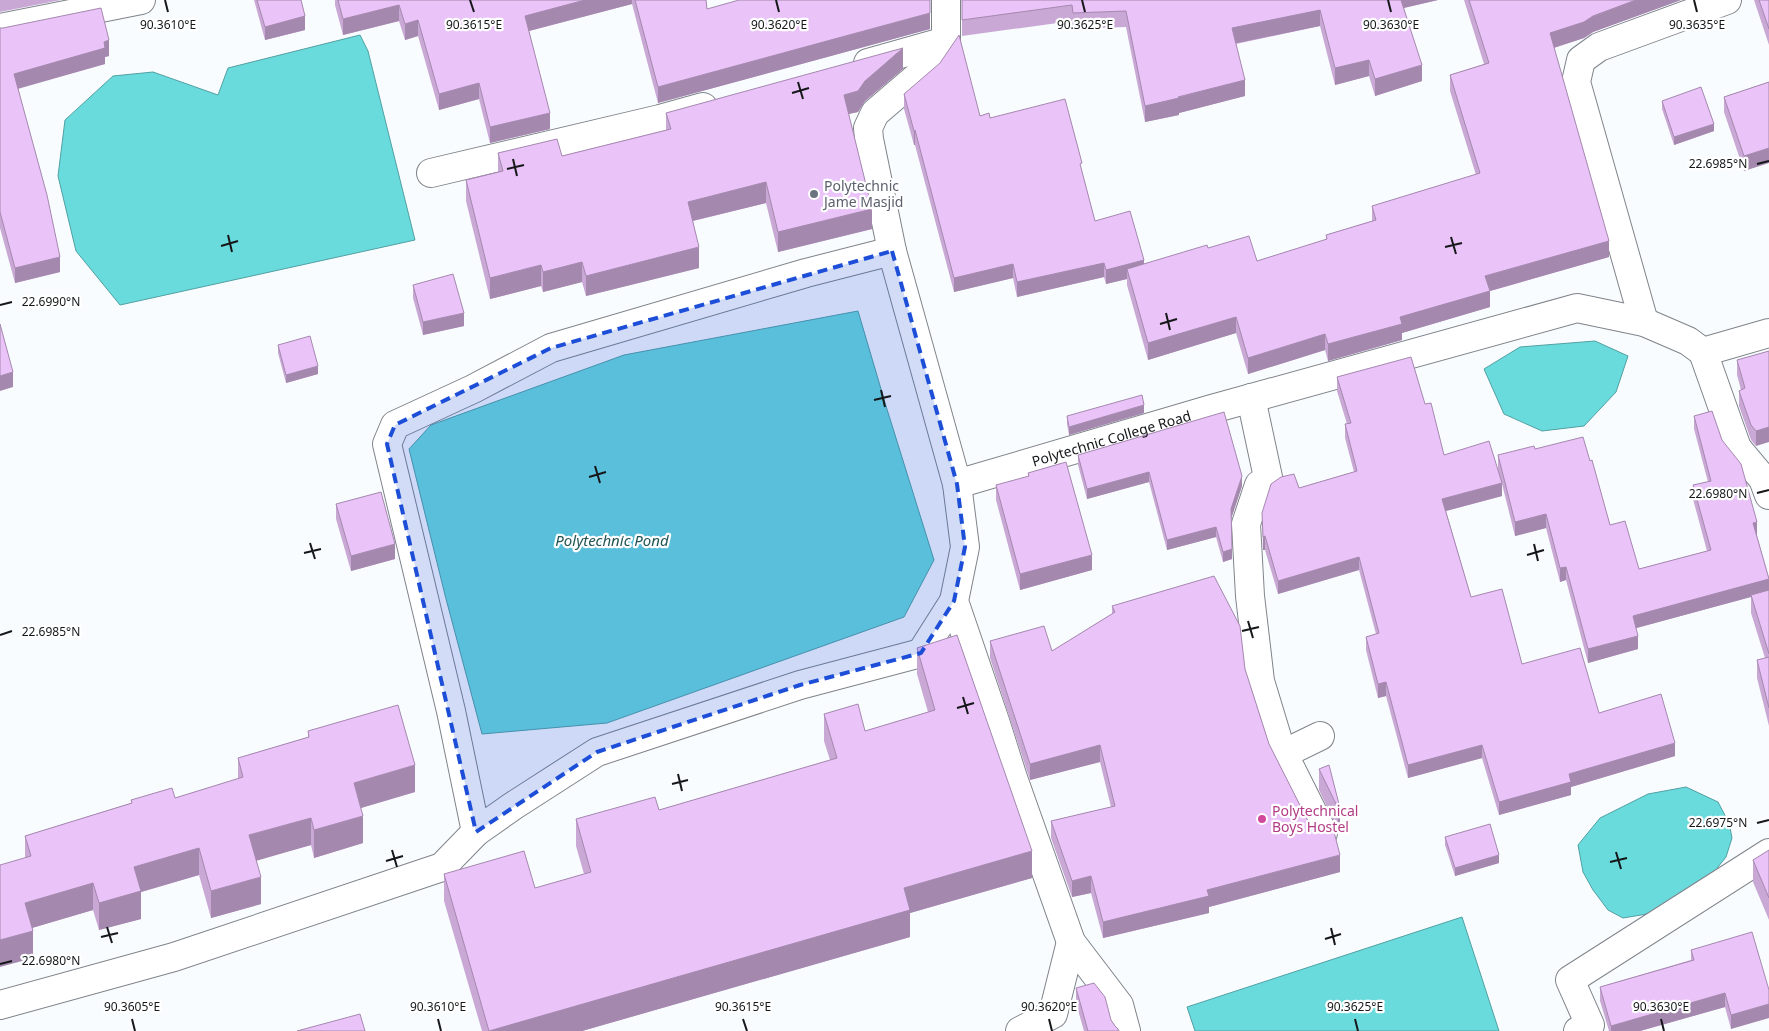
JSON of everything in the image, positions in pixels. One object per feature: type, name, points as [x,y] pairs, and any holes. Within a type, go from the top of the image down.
[{"type":"street","points":[[0,28],[141,0]]},
{"type":"street","points":[[0,1005],[174,956],[442,868],[476,832],[597,752],[800,685],[921,653],[954,601],[965,547],[957,484],[892,251],[868,139],[868,128],[875,114],[930,66],[946,41],[946,0]]},
{"type":"street","points":[[1644,322],[1576,82],[1581,60],[1599,47],[1727,0]]},
{"type":"street","points":[[846,68],[946,41]]},
{"type":"street","points":[[431,173],[660,119],[726,100]]},
{"type":"street","points":[[476,832],[451,711],[387,444],[395,425],[473,389],[551,348],[806,273],[892,251]]},
{"type":"street","name":"Polytechnic College Road","points":[[957,484],[1251,398],[1577,308],[1644,322],[1688,341],[1703,352]]},
{"type":"street","points":[[1769,333],[1703,352],[1737,448],[1762,479],[1769,495]]},
{"type":"street","points":[[1251,398],[1269,482],[1259,484],[1246,524],[1250,596],[1260,681],[1284,754],[1323,833]]},
{"type":"street","points":[[954,601],[1013,778],[1072,942],[1119,1005],[1126,1031]]},
{"type":"street","points":[[1284,754],[1320,736]]},
{"type":"street","points":[[1578,1031],[1590,1025],[1570,980],[1769,853]]},
{"type":"street","points":[[1020,1031],[1053,1014],[1072,942]]},
{"type":"highlighted area","points":[[892,251],[957,484],[965,547],[954,601],[921,653],[800,685],[597,752],[476,832],[387,444],[395,425],[551,348]]},
{"type":"water","points":[[360,35],[368,51],[415,240],[120,305],[76,251],[58,176],[65,120],[113,76],[153,72],[218,95],[228,68]]},
{"type":"water","name":"Polytechnic Pond","points":[[858,311],[934,560],[904,617],[607,723],[482,734],[409,449],[431,425],[624,355]]},
{"type":"water","points":[[1595,341],[1628,356],[1616,392],[1584,426],[1542,431],[1504,414],[1484,369],[1520,347]]},
{"type":"water","points":[[1686,787],[1718,802],[1729,823],[1732,838],[1726,857],[1718,867],[1711,882],[1653,913],[1623,918],[1608,910],[1593,890],[1583,872],[1578,845],[1600,818],[1648,794]]},
{"type":"water","points":[[1462,917],[1499,1031],[1195,1031],[1187,1007]]},
{"type":"building","points":[[257,0],[301,0],[305,16],[265,27]]},
{"type":"building","points":[[338,0],[585,0],[525,16],[550,113],[490,127],[479,83],[439,94],[418,20],[405,24],[399,5],[343,19]]},
{"type":"building","points":[[635,0],[706,0],[707,9],[739,0],[930,0],[930,13],[658,87]]},
{"type":"building","points":[[962,0],[1401,0],[1422,65],[1375,79],[1369,60],[1335,68],[1320,10],[1232,28],[1245,80],[1145,106],[1126,11],[1073,13],[1072,5],[962,20]]},
{"type":"building","points":[[1469,0],[1636,0],[1593,16],[1584,22],[1550,33],[1609,241],[1485,276],[1490,291],[1400,317],[1402,324],[1328,344],[1325,334],[1248,358],[1236,317],[1148,343],[1127,269],[1207,245],[1208,248],[1249,236],[1257,261],[1327,239],[1326,235],[1376,220],[1372,206],[1480,173],[1450,75],[1489,63]]},
{"type":"building","points":[[1759,0],[1769,0],[1769,29]]},
{"type":"building","points":[[101,8],[109,40],[104,42],[105,48],[14,74],[47,195],[60,257],[15,268],[0,212],[0,28]]},
{"type":"building","points":[[959,35],[980,116],[989,113],[990,118],[1065,99],[1095,221],[1130,211],[1144,260],[1106,270],[1104,263],[1017,282],[1013,264],[954,278],[904,94],[940,63]]},
{"type":"building","points":[[903,48],[865,81],[858,91],[844,95],[872,209],[778,232],[766,182],[688,202],[699,247],[586,276],[582,262],[543,272],[541,265],[490,278],[466,180],[503,171],[498,153],[557,139],[562,156],[671,129],[666,113]]},
{"type":"building","points":[[1769,82],[1769,148],[1744,156],[1724,97]]},
{"type":"building","points":[[1701,87],[1714,124],[1674,137],[1662,101]]},
{"type":"building","points":[[453,274],[464,313],[423,322],[413,285]]},
{"type":"building","points":[[0,324],[13,372],[0,376]]},
{"type":"building","points":[[310,336],[318,366],[286,375],[278,345]]},
{"type":"building","points":[[1769,351],[1769,427],[1756,431],[1751,425],[1739,391],[1745,388],[1737,360]]},
{"type":"building","points":[[1411,357],[1425,404],[1431,403],[1444,455],[1489,441],[1502,483],[1442,499],[1471,597],[1502,589],[1522,664],[1580,648],[1599,713],[1661,694],[1675,743],[1569,774],[1571,782],[1499,802],[1482,745],[1408,765],[1386,682],[1378,684],[1366,637],[1379,633],[1359,557],[1278,581],[1265,536],[1263,537],[1262,513],[1271,484],[1281,477],[1294,474],[1299,488],[1357,471],[1345,424],[1351,423],[1337,377]]},
{"type":"building","points":[[1142,395],[1144,405],[1069,427],[1067,416]]},
{"type":"building","points":[[1712,411],[1722,440],[1741,464],[1757,522],[1753,523],[1769,579],[1633,616],[1638,636],[1588,649],[1566,567],[1560,568],[1546,514],[1515,522],[1498,455],[1534,446],[1535,449],[1583,437],[1590,461],[1592,460],[1610,525],[1625,521],[1639,569],[1711,550],[1693,485],[1711,481],[1694,416]]},
{"type":"building","points":[[1224,412],[1242,476],[1231,509],[1232,549],[1223,552],[1216,527],[1167,540],[1149,472],[1087,489],[1078,455]]},
{"type":"building","points":[[1066,462],[1092,555],[1020,574],[996,485],[1029,476],[1028,473]]},
{"type":"building","points":[[381,492],[395,544],[351,556],[336,504]]},
{"type":"building","points":[[1214,576],[1240,626],[1245,669],[1269,744],[1309,823],[1314,829],[1322,832],[1333,828],[1340,855],[1207,890],[1209,896],[1103,922],[1091,876],[1072,881],[1051,821],[1115,806],[1100,745],[1030,764],[990,641],[1044,626],[1052,651],[1115,612],[1112,606]]},
{"type":"building","points":[[1769,590],[1769,654],[1751,595]]},
{"type":"building","points":[[957,635],[1032,851],[904,888],[910,910],[489,1031],[444,874],[524,851],[535,888],[591,872],[576,819],[655,797],[659,810],[837,758],[824,714],[858,704],[865,731],[935,710],[917,648]]},
{"type":"building","points":[[1769,657],[1769,708],[1757,660]]},
{"type":"building","points":[[398,705],[415,765],[354,783],[363,816],[314,830],[311,818],[249,835],[261,877],[211,891],[199,848],[134,867],[141,891],[99,903],[93,883],[25,903],[33,931],[0,940],[0,865],[31,856],[25,836],[132,803],[131,800],[172,788],[175,798],[243,777],[238,758],[309,737],[308,731]]},
{"type":"building","points":[[1329,765],[1340,808],[1338,808],[1319,769]]},
{"type":"building","points":[[1490,824],[1499,855],[1455,868],[1445,837]]},
{"type":"building","points":[[1769,850],[1769,898],[1753,860]]},
{"type":"building","points":[[1752,932],[1769,990],[1769,1004],[1731,1015],[1725,993],[1611,1026],[1600,987],[1694,960],[1691,950]]},
{"type":"building","points":[[1094,983],[1105,997],[1111,1020],[1119,1031],[1088,1031],[1076,988]]},
{"type":"building","points":[[360,1014],[365,1031],[297,1031]]},
{"type":"place","name":"Polytechnic Jame Masjid","points":[[814,194]]},
{"type":"place","name":"Polytechnical Boys Hostel","points":[[1262,819]]}]
